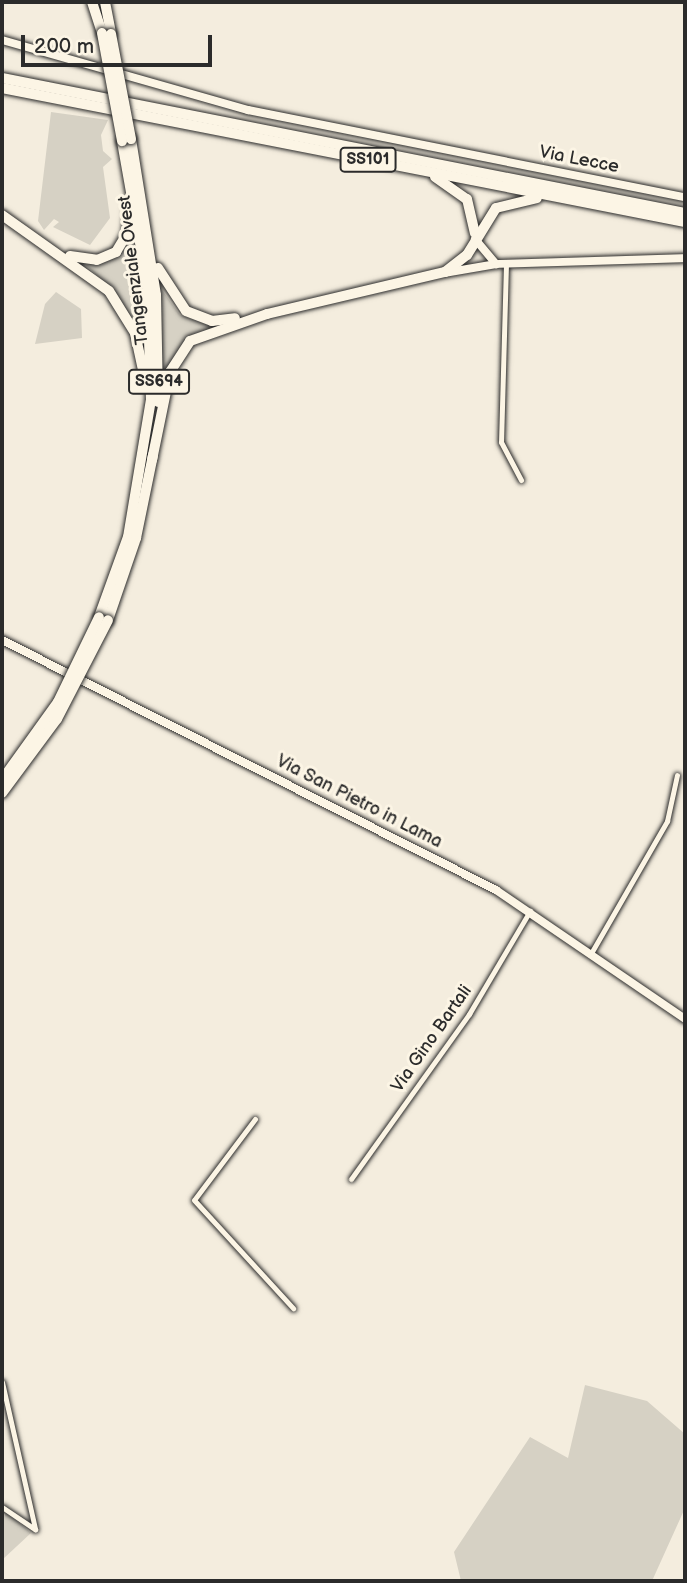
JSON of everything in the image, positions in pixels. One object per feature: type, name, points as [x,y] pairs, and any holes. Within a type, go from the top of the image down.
[{"type":"highway","name":"Tangenziale Ovest","points":[[94,2],[107,34]]},
{"type":"highway","name":"Tangenziale Ovest","points":[[2,780],[58,702],[104,618],[141,475],[151,400],[150,314],[127,140],[107,34],[105,2]]},
{"type":"highway","name":"SS101","points":[[2,78],[685,213]]},
{"type":"highway","name":"SS101","points":[[2,90],[685,222]]},
{"type":"highway","name":"Tangenziale Ovest","points":[[2,793],[57,719],[104,618],[136,538],[152,460],[159,345],[141,192],[127,140]]},
{"type":"highway","points":[[56,249],[97,261],[123,244],[130,217],[127,140]]},
{"type":"highway","points":[[353,157],[459,190],[472,206],[475,239]]},
{"type":"highway","points":[[141,192],[161,278],[181,307],[212,321],[267,314]]},
{"type":"highway","points":[[152,460],[170,372],[184,347],[208,332],[267,314],[432,275],[455,267],[496,208],[521,197],[620,209]]},
{"type":"highway","points":[[2,215],[56,249],[109,291],[135,334],[146,379],[141,475]]},
{"type":"main road","name":"Via Lecce","points":[[2,40],[222,103],[685,197]]},
{"type":"main road","points":[[475,239],[501,264]]},
{"type":"main road","points":[[432,275],[501,264],[685,258]]},
{"type":"main road","name":"Via San Pietro in Lama","points":[[2,640],[530,911],[685,1019]]},
{"type":"street","points":[[501,264],[501,442],[521,480]]},
{"type":"street","points":[[590,955],[667,821],[677,775]]},
{"type":"street","name":"Via Gino Bartali","points":[[351,1179],[469,1014],[530,911]]},
{"type":"street","points":[[256,1119],[194,1200],[293,1308]]},
{"type":"street","points":[[2,1382],[35,1530],[2,1507]]},
{"type":"shaded area","points":[[51,112],[108,120],[101,135],[103,151],[112,159],[103,167],[110,218],[90,245],[53,227],[59,222],[54,219],[44,230],[38,221]]},
{"type":"shaded area","points":[[131,232],[139,276],[142,345],[118,295],[86,265],[117,255]]},
{"type":"shaded area","points":[[159,286],[180,315],[213,327],[185,341],[163,377]]},
{"type":"shaded area","points":[[56,292],[81,309],[82,338],[35,344],[45,304]]},
{"type":"shaded area","points":[[585,1385],[647,1401],[685,1434],[685,1508],[652,1581],[461,1581],[454,1552],[530,1437],[568,1458]]},
{"type":"shaded area","points":[[6,1512],[31,1533],[2,1560],[2,1522]]}]
